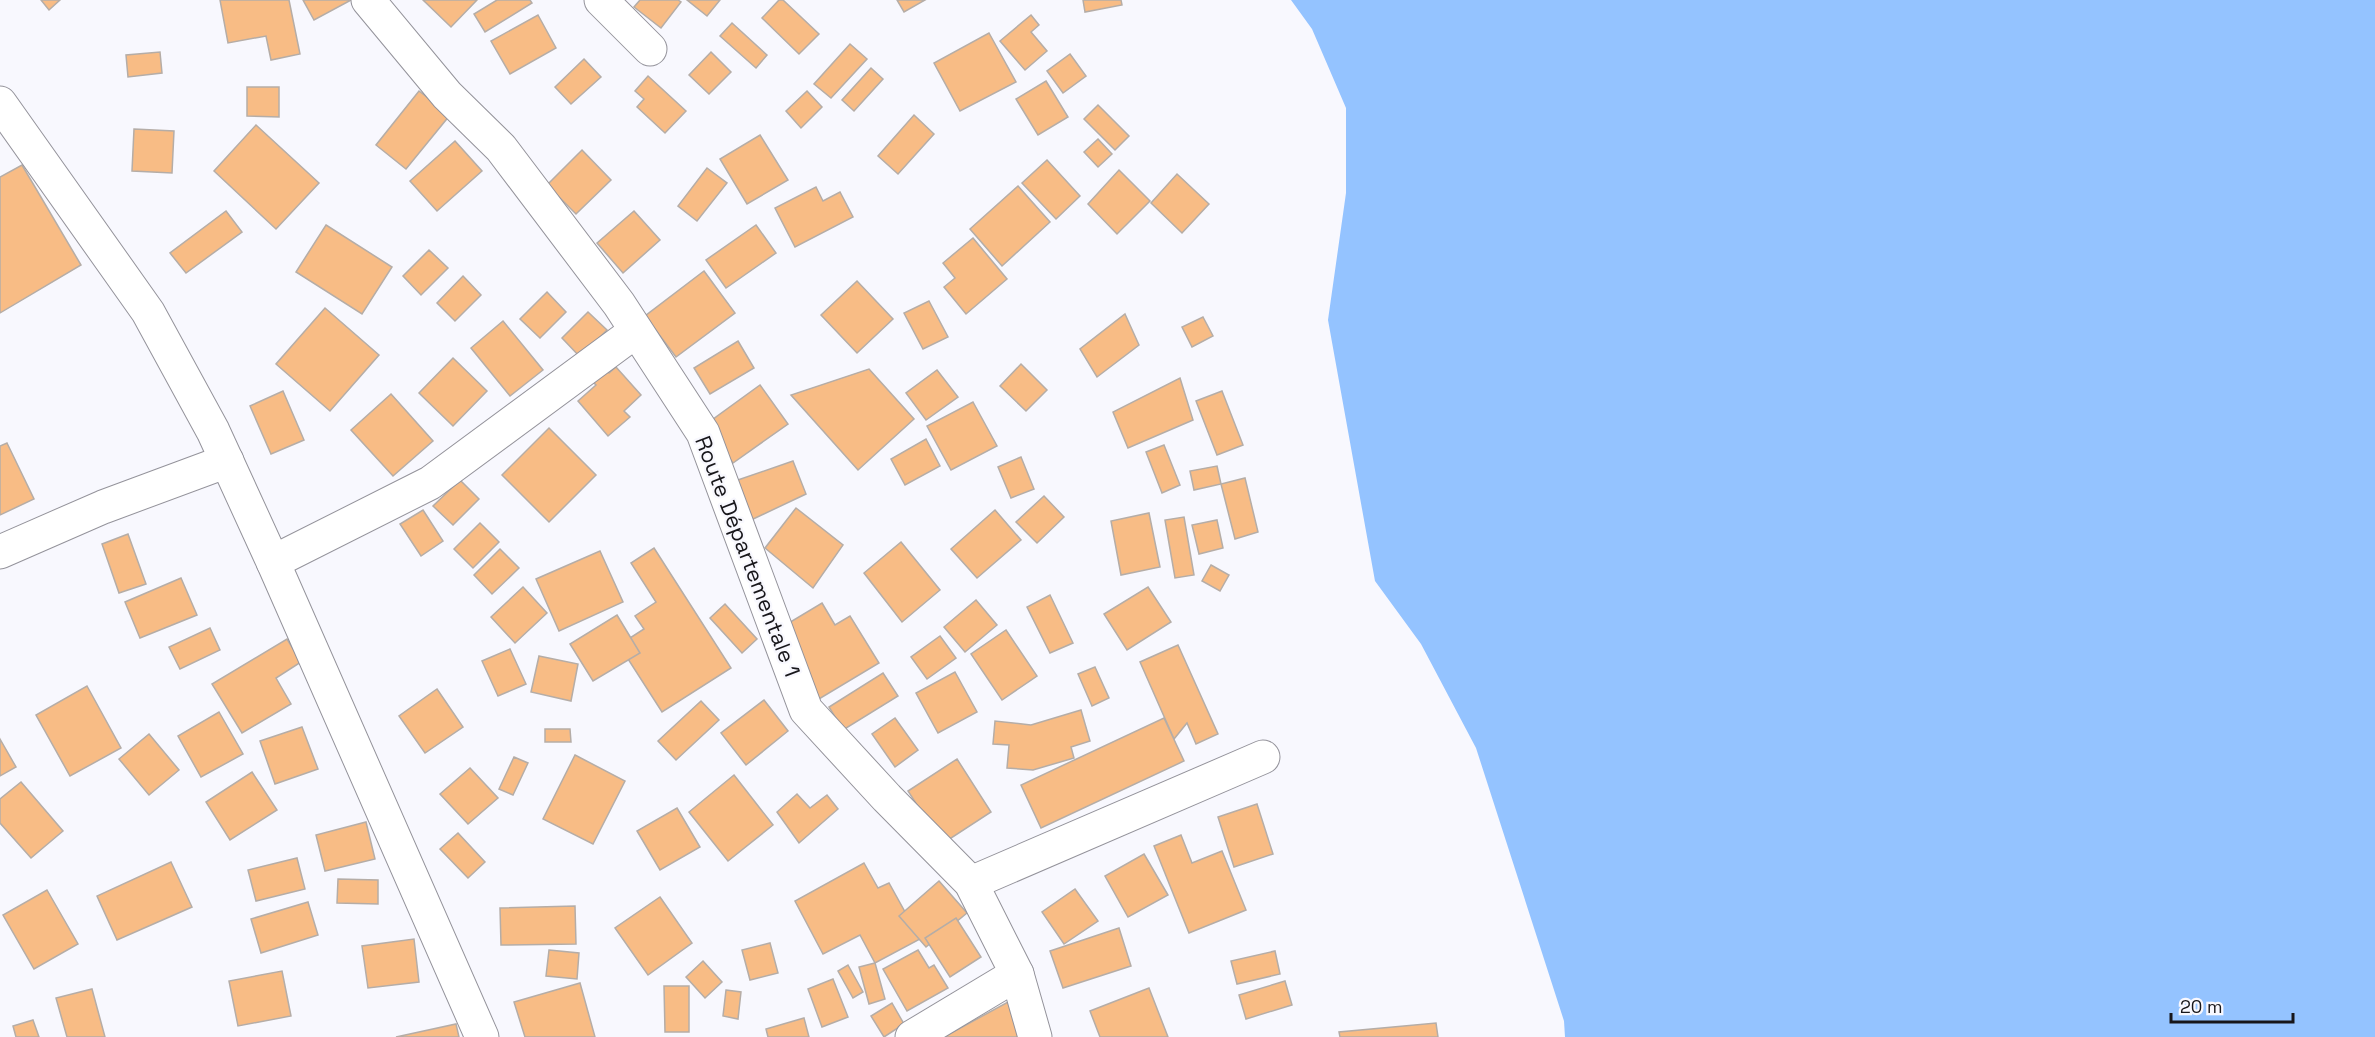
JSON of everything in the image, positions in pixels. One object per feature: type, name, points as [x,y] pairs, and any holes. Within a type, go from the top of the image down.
[{"type":"street","name":"Route Départementale 1","points":[[368,0],[447,95],[501,148],[619,304],[703,433],[806,710],[971,883],[1017,974],[1035,1037]]},
{"type":"street","points":[[601,0],[650,49]]},
{"type":"street","points":[[0,103],[148,312],[213,431],[482,1037]]},
{"type":"street","points":[[273,562],[430,483],[636,331]]},
{"type":"street","points":[[0,552],[103,507],[226,461]]},
{"type":"street","points":[[971,883],[1263,757]]},
{"type":"street","points":[[912,1037],[1017,974]]},
{"type":"water","points":[[1291,0],[2375,0],[2375,1037],[1565,1037],[1564,1021],[1476,748],[1421,644],[1375,581],[1328,320],[1346,193],[1346,108],[1312,29]]},
{"type":"building","points":[[41,0],[60,0],[49,10]]},
{"type":"building","points":[[220,0],[289,0],[300,54],[271,60],[266,36],[228,43]]},
{"type":"building","points":[[303,0],[351,0],[314,20]]},
{"type":"building","points":[[423,0],[477,0],[451,27]]},
{"type":"building","points":[[497,0],[530,0],[532,3],[485,32],[474,14]]},
{"type":"building","points":[[640,0],[678,0],[681,2],[661,28],[634,7]]},
{"type":"building","points":[[687,0],[720,0],[707,16]]},
{"type":"building","points":[[779,0],[783,0],[819,34],[799,54],[762,18]]},
{"type":"building","points":[[897,0],[925,0],[904,12]]},
{"type":"building","points":[[1083,0],[1121,0],[1122,5],[1085,12]]},
{"type":"building","points":[[538,15],[556,48],[510,74],[491,41]]},
{"type":"building","points":[[1031,15],[1039,25],[1031,32],[1047,51],[1025,70],[1000,41]]},
{"type":"building","points":[[732,23],[767,55],[756,68],[720,36]]},
{"type":"building","points":[[989,33],[1016,82],[960,111],[934,63]]},
{"type":"building","points":[[850,44],[867,59],[831,98],[814,84]]},
{"type":"building","points":[[160,52],[162,73],[128,77],[126,55]]},
{"type":"building","points":[[711,52],[731,72],[709,94],[689,75]]},
{"type":"building","points":[[1070,54],[1086,76],[1063,93],[1047,71]]},
{"type":"building","points":[[584,59],[601,77],[571,104],[555,87]]},
{"type":"building","points":[[871,68],[883,79],[854,111],[842,100]]},
{"type":"building","points":[[648,76],[686,111],[665,133],[637,107],[644,99],[635,91]]},
{"type":"building","points":[[1046,81],[1068,117],[1038,135],[1016,99]]},
{"type":"building","points":[[247,87],[279,87],[279,117],[247,116]]},
{"type":"building","points":[[419,91],[450,115],[406,169],[376,145]]},
{"type":"building","points":[[807,91],[822,107],[801,128],[786,111]]},
{"type":"building","points":[[1098,105],[1129,136],[1115,150],[1084,119]]},
{"type":"building","points":[[914,115],[934,134],[898,174],[878,156]]},
{"type":"building","points":[[256,125],[319,183],[276,229],[214,171]]},
{"type":"building","points":[[134,129],[174,131],[172,173],[132,171]]},
{"type":"building","points":[[760,135],[788,180],[747,204],[720,159]]},
{"type":"building","points":[[1098,139],[1112,154],[1098,167],[1084,152]]},
{"type":"building","points":[[455,141],[482,171],[437,211],[410,181]]},
{"type":"building","points":[[582,150],[611,180],[576,214],[547,185]]},
{"type":"building","points":[[1047,160],[1080,196],[1056,219],[1022,183]]},
{"type":"building","points":[[22,165],[81,265],[0,313],[0,177]]},
{"type":"building","points":[[707,168],[727,183],[697,221],[678,206]]},
{"type":"building","points":[[1119,170],[1150,201],[1117,234],[1088,204]]},
{"type":"building","points":[[1177,174],[1209,204],[1182,233],[1151,203]]},
{"type":"building","points":[[1018,186],[1050,222],[1002,266],[970,229]]},
{"type":"building","points":[[816,187],[823,201],[840,192],[853,217],[795,247],[775,208]]},
{"type":"building","points":[[226,211],[242,232],[186,273],[170,253]]},
{"type":"building","points":[[634,211],[660,240],[623,273],[597,243]]},
{"type":"building","points":[[326,225],[392,267],[362,314],[296,272]]},
{"type":"building","points":[[756,225],[776,253],[726,288],[706,260]]},
{"type":"building","points":[[973,238],[1007,279],[966,314],[944,287],[955,278],[943,263]]},
{"type":"building","points":[[429,250],[448,268],[421,295],[403,276]]},
{"type":"building","points":[[704,271],[735,313],[676,357],[645,316]]},
{"type":"building","points":[[463,276],[481,295],[455,321],[437,303]]},
{"type":"building","points":[[857,281],[893,319],[857,353],[821,315]]},
{"type":"building","points":[[547,292],[566,312],[540,338],[520,319]]},
{"type":"building","points":[[929,301],[948,337],[923,349],[904,313]]},
{"type":"building","points":[[325,308],[379,355],[330,411],[276,364]]},
{"type":"building","points":[[588,312],[607,330],[580,357],[562,338]]},
{"type":"building","points":[[1125,314],[1139,345],[1097,377],[1080,349]]},
{"type":"building","points":[[1203,317],[1213,336],[1192,347],[1182,327]]},
{"type":"building","points":[[503,321],[543,370],[510,396],[471,348]]},
{"type":"building","points":[[738,341],[754,368],[710,394],[694,368]]},
{"type":"building","points":[[453,358],[487,391],[453,426],[419,393]]},
{"type":"building","points":[[601,364],[609,373],[616,367],[641,395],[624,411],[630,417],[608,436],[578,401],[596,385],[588,377]]},
{"type":"building","points":[[1021,364],[1047,390],[1026,411],[1000,386]]},
{"type":"building","points":[[869,369],[914,419],[858,470],[791,395]]},
{"type":"building","points":[[937,370],[958,397],[926,420],[906,393]]},
{"type":"building","points":[[1180,378],[1193,420],[1128,448],[1113,412]]},
{"type":"building","points":[[760,385],[788,424],[733,463],[705,425]]},
{"type":"building","points":[[283,391],[304,440],[271,454],[250,406]]},
{"type":"building","points":[[1222,391],[1243,445],[1217,455],[1196,401]]},
{"type":"building","points":[[391,394],[433,441],[393,476],[351,430]]},
{"type":"building","points":[[973,402],[997,446],[951,470],[927,426]]},
{"type":"building","points":[[549,428],[596,475],[549,522],[502,475]]},
{"type":"building","points":[[926,439],[940,466],[905,485],[891,459]]},
{"type":"building","points":[[7,443],[34,499],[0,515],[0,446]]},
{"type":"building","points":[[1164,445],[1180,485],[1162,493],[1146,452]]},
{"type":"building","points":[[1021,457],[1034,489],[1011,498],[998,467]]},
{"type":"building","points":[[793,461],[806,494],[747,522],[732,482]]},
{"type":"building","points":[[1217,466],[1221,484],[1194,490],[1190,471]]},
{"type":"building","points":[[1245,478],[1258,532],[1235,539],[1221,484]]},
{"type":"building","points":[[460,480],[479,499],[453,525],[433,506]]},
{"type":"building","points":[[1044,496],[1064,517],[1037,543],[1016,522]]},
{"type":"building","points":[[796,508],[843,545],[813,588],[765,548]]},
{"type":"building","points":[[423,510],[443,541],[421,556],[400,524]]},
{"type":"building","points":[[995,510],[1021,540],[977,578],[951,549]]},
{"type":"building","points":[[1149,513],[1160,567],[1121,575],[1111,521]]},
{"type":"building","points":[[1184,517],[1194,575],[1175,578],[1165,520]]},
{"type":"building","points":[[1217,520],[1223,548],[1199,554],[1192,525]]},
{"type":"building","points":[[480,523],[499,542],[473,568],[454,549]]},
{"type":"building","points":[[128,534],[146,584],[119,593],[102,544]]},
{"type":"building","points":[[901,542],[940,590],[902,622],[864,573]]},
{"type":"building","points":[[654,548],[731,668],[662,712],[619,645],[644,629],[635,616],[656,602],[631,563]]},
{"type":"building","points":[[500,549],[519,568],[492,594],[474,575]]},
{"type":"building","points":[[600,551],[623,602],[559,631],[536,579]]},
{"type":"building","points":[[1211,565],[1229,575],[1220,591],[1202,581]]},
{"type":"building","points":[[181,578],[197,615],[140,638],[125,602]]},
{"type":"building","points":[[523,587],[547,613],[515,643],[491,617]]},
{"type":"building","points":[[1148,587],[1171,622],[1127,650],[1104,614]]},
{"type":"building","points":[[1050,595],[1073,643],[1050,653],[1027,607]]},
{"type":"building","points":[[976,600],[997,625],[965,652],[944,627]]},
{"type":"building","points":[[822,603],[835,625],[850,616],[879,663],[819,699],[777,630]]},
{"type":"building","points":[[725,604],[757,639],[742,653],[710,618]]},
{"type":"building","points":[[617,615],[640,653],[593,681],[570,644]]},
{"type":"building","points":[[210,628],[220,650],[180,669],[169,647]]},
{"type":"building","points":[[1006,630],[1037,676],[1002,700],[971,654]]},
{"type":"building","points":[[940,636],[956,658],[927,679],[911,657]]},
{"type":"building","points":[[287,639],[301,662],[276,678],[291,704],[242,733],[212,684]]},
{"type":"building","points":[[1178,645],[1218,734],[1196,744],[1187,723],[1174,739],[1140,662]]},
{"type":"building","points":[[510,649],[526,684],[498,696],[482,661]]},
{"type":"building","points":[[539,656],[578,664],[571,701],[531,692]]},
{"type":"building","points":[[1095,667],[1109,698],[1092,706],[1078,674]]},
{"type":"building","points":[[955,672],[977,712],[938,733],[916,693]]},
{"type":"building","points":[[883,673],[898,696],[843,730],[829,707]]},
{"type":"building","points":[[87,686],[121,748],[70,776],[36,715]]},
{"type":"building","points":[[437,689],[463,727],[425,753],[399,716]]},
{"type":"building","points":[[764,700],[788,731],[746,765],[721,733]]},
{"type":"building","points":[[701,701],[719,720],[676,760],[658,741]]},
{"type":"building","points":[[1081,710],[1090,741],[1071,747],[1074,758],[1033,770],[1007,768],[1009,745],[993,744],[995,721],[1031,725]]},
{"type":"building","points":[[219,712],[243,754],[201,777],[178,736]]},
{"type":"building","points":[[895,718],[918,750],[895,767],[872,734]]},
{"type":"building","points":[[1164,718],[1184,761],[1041,828],[1021,785]]},
{"type":"building","points":[[302,727],[318,769],[275,784],[260,741]]},
{"type":"building","points":[[545,729],[570,729],[571,742],[545,742]]},
{"type":"building","points":[[149,734],[179,770],[149,795],[119,759]]},
{"type":"building","points":[[0,739],[16,767],[0,776]]},
{"type":"building","points":[[575,755],[625,781],[593,844],[543,819]]},
{"type":"building","points":[[514,757],[528,763],[513,795],[499,789]]},
{"type":"building","points":[[957,759],[991,812],[942,844],[908,791]]},
{"type":"building","points":[[470,768],[498,798],[468,824],[440,794]]},
{"type":"building","points":[[252,772],[277,810],[230,840],[206,802]]},
{"type":"building","points":[[734,775],[773,825],[728,861],[689,812]]},
{"type":"building","points":[[21,782],[63,831],[31,858],[0,823],[0,799]]},
{"type":"building","points":[[797,794],[810,808],[827,795],[838,809],[799,843],[777,812]]},
{"type":"building","points":[[1257,804],[1273,854],[1234,867],[1218,817]]},
{"type":"building","points":[[677,808],[700,847],[660,870],[637,831]]},
{"type":"building","points":[[366,822],[375,859],[325,871],[316,835]]},
{"type":"building","points":[[458,833],[485,862],[468,878],[440,849]]},
{"type":"building","points":[[1181,835],[1192,863],[1222,851],[1246,910],[1189,933],[1154,846]]},
{"type":"building","points":[[1144,854],[1168,895],[1128,917],[1105,876]]},
{"type":"building","points":[[297,858],[305,889],[256,901],[248,870]]},
{"type":"building","points":[[171,862],[192,907],[117,940],[97,896]]},
{"type":"building","points":[[864,863],[878,888],[889,883],[920,939],[875,963],[860,935],[823,954],[795,901]]},
{"type":"building","points":[[338,879],[378,880],[378,904],[337,903]]},
{"type":"building","points":[[939,881],[967,913],[926,947],[899,916]]},
{"type":"building","points":[[1075,889],[1098,921],[1064,944],[1042,912]]},
{"type":"building","points":[[47,890],[78,944],[34,969],[3,915]]},
{"type":"building","points":[[660,897],[692,943],[648,975],[615,928]]},
{"type":"building","points":[[308,902],[318,935],[261,953],[251,919]]},
{"type":"building","points":[[575,906],[576,944],[501,945],[500,908]]},
{"type":"building","points":[[956,918],[981,957],[950,977],[925,938]]},
{"type":"building","points":[[1119,928],[1131,966],[1063,988],[1050,951]]},
{"type":"building","points":[[414,939],[419,982],[368,988],[362,946]]},
{"type":"building","points":[[770,943],[778,973],[750,980],[742,950]]},
{"type":"building","points":[[549,950],[579,953],[577,979],[546,976]]},
{"type":"building","points":[[918,950],[929,968],[934,965],[948,988],[907,1011],[883,969]]},
{"type":"building","points":[[1275,951],[1280,974],[1237,984],[1231,961]]},
{"type":"building","points":[[703,961],[722,982],[705,998],[686,977]]},
{"type":"building","points":[[875,963],[885,999],[869,1004],[859,967]]},
{"type":"building","points":[[848,965],[863,992],[853,998],[838,971]]},
{"type":"building","points":[[282,971],[291,1016],[238,1026],[229,981]]},
{"type":"building","points":[[833,979],[848,1017],[822,1027],[808,989]]},
{"type":"building","points":[[1285,981],[1292,1005],[1246,1019],[1239,995]]},
{"type":"building","points":[[580,983],[595,1037],[525,1037],[514,1002]]},
{"type":"building","points":[[664,986],[689,986],[689,1032],[665,1032]]},
{"type":"building","points":[[1149,988],[1168,1037],[1100,1037],[1090,1011]]},
{"type":"building","points":[[92,989],[105,1037],[67,1037],[56,998]]},
{"type":"building","points":[[726,990],[741,992],[738,1019],[723,1016]]},
{"type":"building","points":[[1008,1002],[1026,1037],[944,1037]]},
{"type":"building","points":[[892,1003],[904,1024],[884,1037],[871,1016]]},
{"type":"building","points":[[804,1018],[809,1037],[768,1037],[766,1029]]},
{"type":"building","points":[[33,1020],[39,1037],[16,1037],[13,1026]]},
{"type":"building","points":[[1436,1023],[1438,1037],[1340,1037],[1339,1032]]},
{"type":"building","points":[[456,1024],[459,1037],[396,1037]]}]
